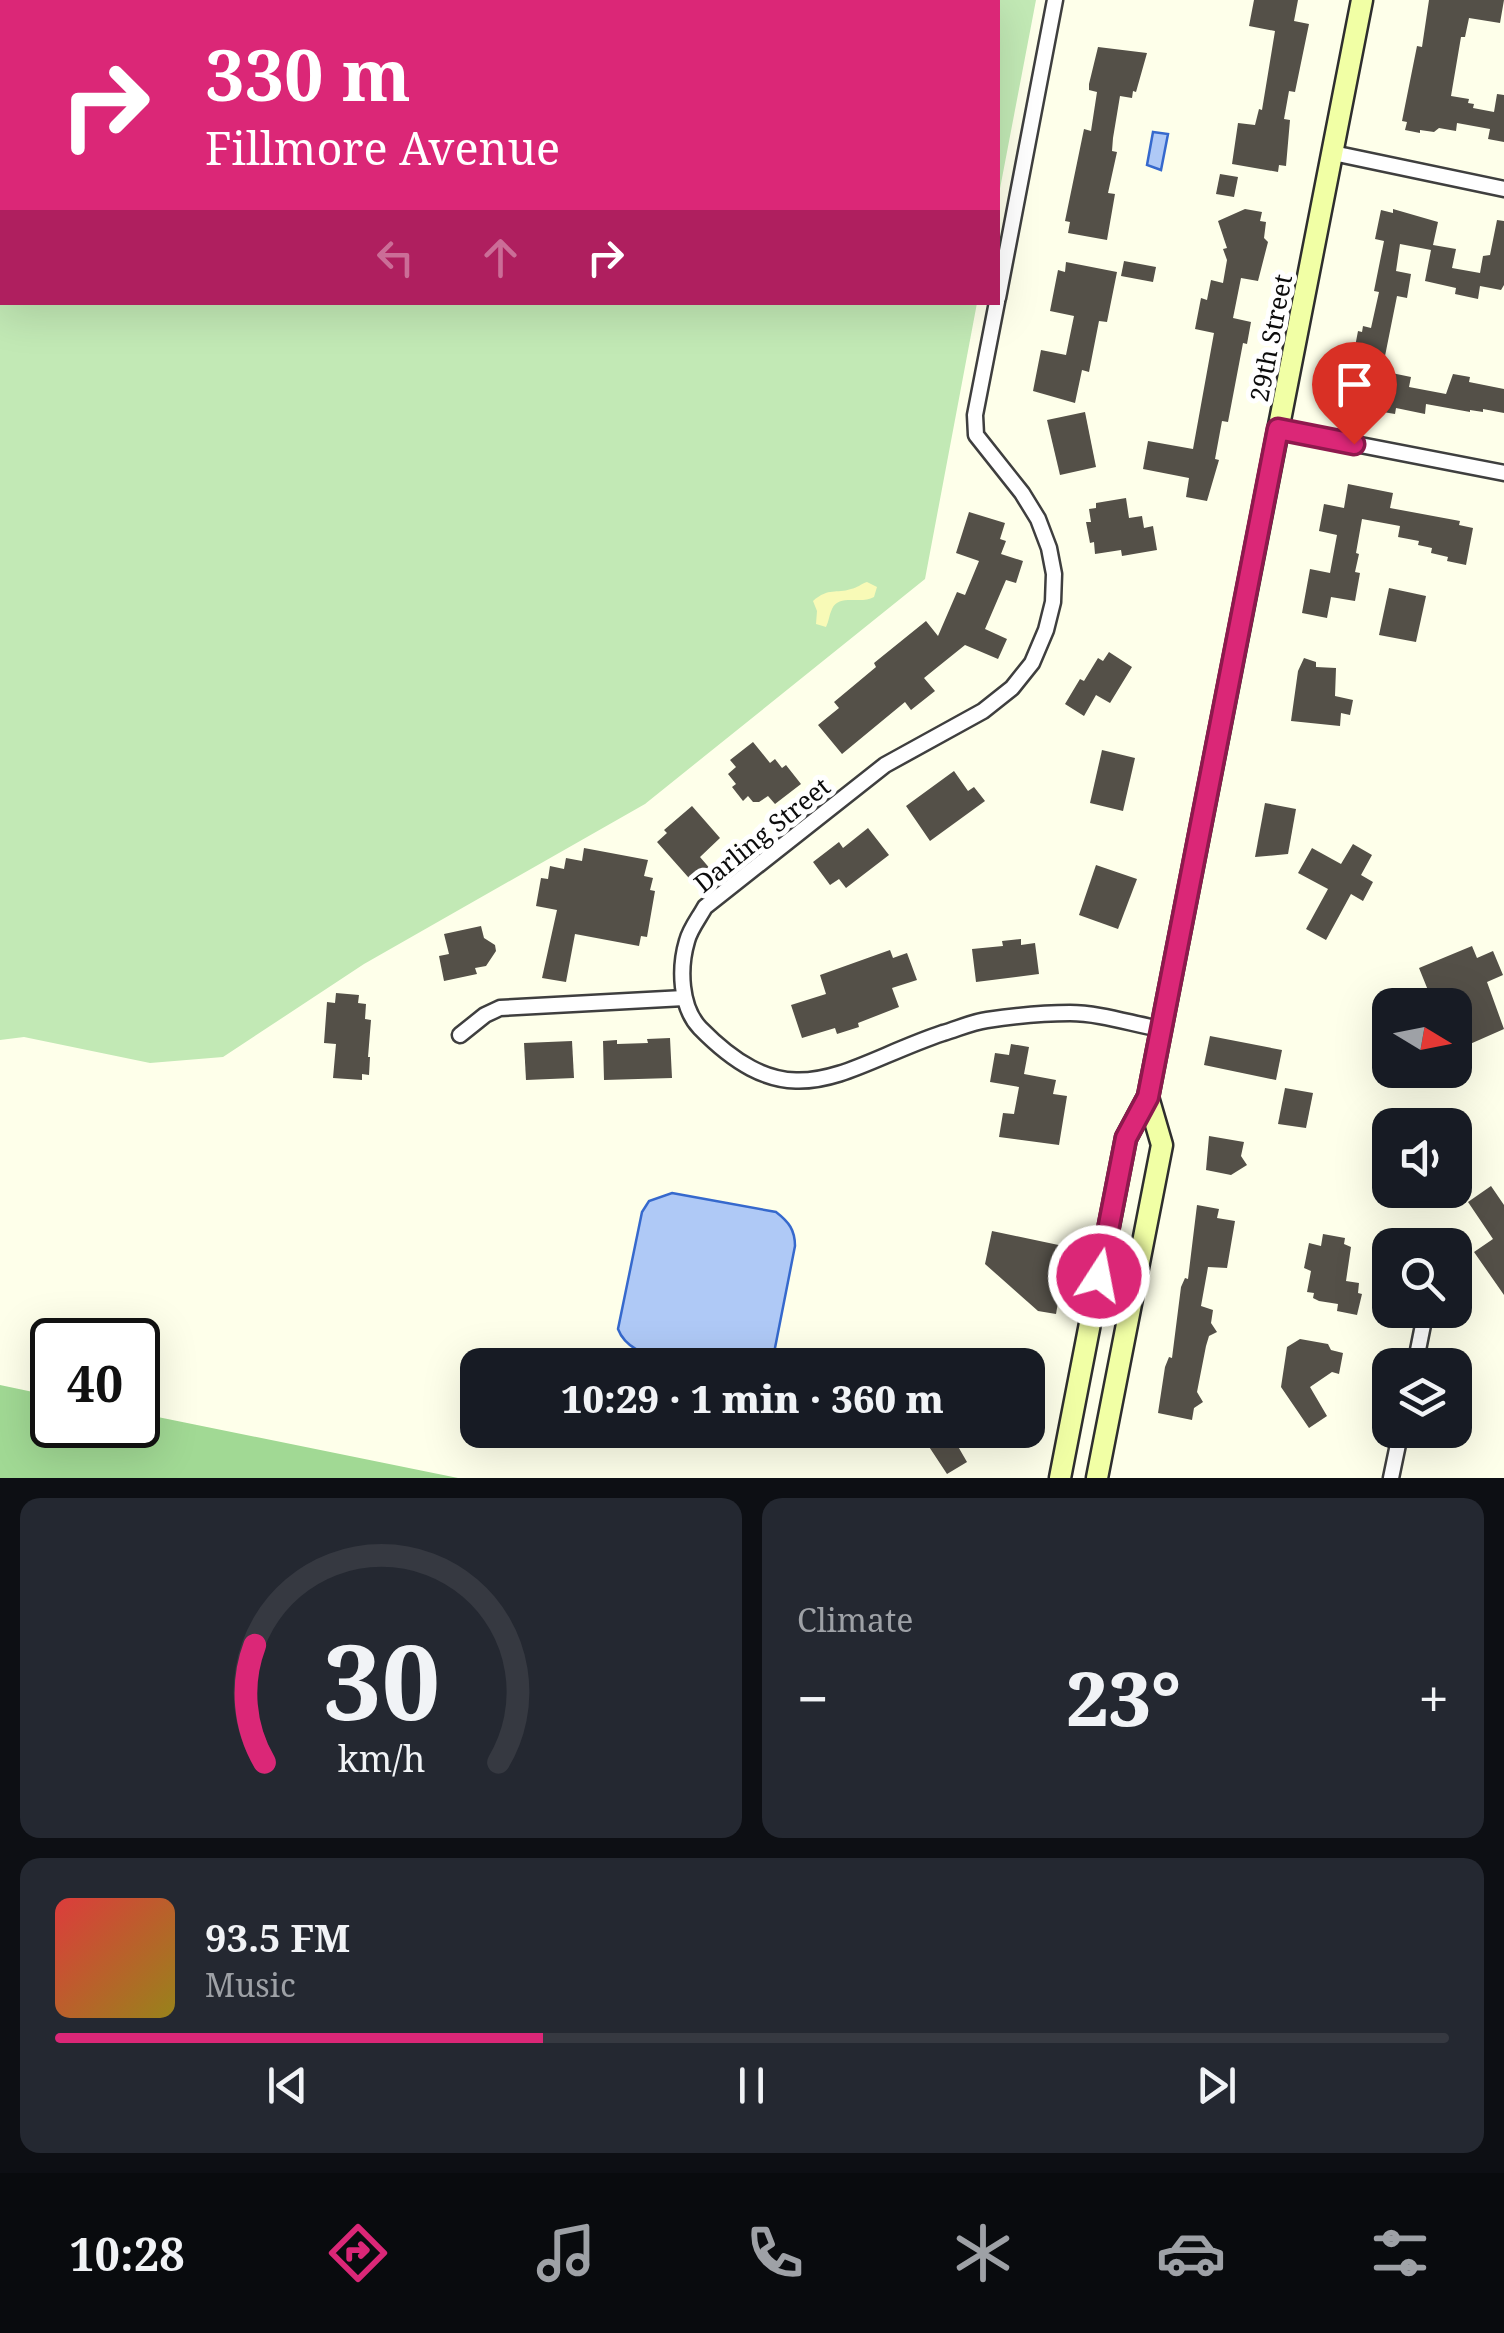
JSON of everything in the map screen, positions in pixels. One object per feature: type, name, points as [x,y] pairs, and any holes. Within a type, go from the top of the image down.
[{"type":"street","name":"Darling Street","points":[[1000,284],[1055,0]]},
{"type":"street","name":"29th Street","points":[[1060,1478],[1126,1138],[1148,1097],[1362,0]]},
{"type":"street","points":[[1332,153],[1504,189]]},
{"type":"street","name":"Darling Street","points":[[684,998],[682,970],[687,939],[705,908],[884,765],[982,711],[1012,688],[1032,663],[1054,602],[1049,548],[1030,506],[976,435],[975,415],[996,305]]},
{"type":"street","points":[[1278,429],[1504,472]]},
{"type":"street","points":[[460,1035],[500,1008],[684,998],[696,1023],[717,1044],[757,1070],[781,1080],[812,1082],[982,1020],[1074,1013],[1161,1029]]},
{"type":"street","name":"29th Street","points":[[1097,1478],[1162,1144],[1148,1097]]},
{"type":"street","points":[[1391,1478],[1397,1448]]},
{"type":"shaded area","points":[[1000,0],[1036,0],[1000,189]]},
{"type":"shaded area","points":[[0,305],[977,305],[925,579],[645,804],[364,964],[223,1057],[150,1063],[24,1037],[0,1040]]},
{"type":"shaded area","points":[[0,1385],[30,1391],[30,1448],[160,1448],[160,1417],[458,1478],[0,1478]]},
{"type":"sand","points":[[867,582],[877,587],[874,597],[835,604],[826,627],[816,624],[813,601]]},
{"type":"water","points":[[1153,132],[1168,134],[1161,170],[1147,165]]},
{"type":"water","points":[[672,1193],[776,1212],[784,1219],[794,1235],[795,1246],[775,1348],[635,1348],[627,1343],[618,1329],[642,1212],[649,1201]]},
{"type":"building","points":[[1254,0],[1298,0],[1294,21],[1309,24],[1295,92],[1289,91],[1284,119],[1290,120],[1286,166],[1279,165],[1278,172],[1232,164],[1238,123],[1255,125],[1259,109],[1262,110],[1275,31],[1249,26]]},
{"type":"building","points":[[1429,0],[1504,0],[1500,23],[1469,18],[1465,37],[1461,37],[1451,96],[1469,99],[1473,108],[1494,112],[1497,94],[1504,95],[1504,142],[1488,139],[1490,129],[1457,123],[1456,131],[1405,130],[1407,122],[1402,121],[1417,46],[1422,47]]},
{"type":"building","points":[[1098,47],[1147,53],[1136,92],[1133,91],[1132,98],[1120,96],[1112,151],[1117,152],[1108,193],[1115,194],[1107,240],[1068,233],[1070,222],[1065,221],[1084,129],[1091,131],[1097,92],[1089,90],[1089,84]]},
{"type":"building","points":[[1220,174],[1238,177],[1234,197],[1216,194]]},
{"type":"building","points":[[1245,209],[1262,212],[1260,221],[1266,222],[1264,238],[1268,242],[1258,281],[1241,278],[1233,318],[1251,322],[1247,344],[1243,343],[1228,422],[1222,421],[1215,459],[1219,460],[1207,501],[1186,497],[1189,478],[1143,469],[1148,441],[1193,449],[1214,333],[1195,329],[1201,298],[1207,300],[1211,280],[1223,283],[1227,260],[1223,249],[1227,248],[1218,221]]},
{"type":"building","points":[[1393,209],[1438,222],[1433,245],[1456,249],[1452,268],[1480,273],[1483,256],[1490,255],[1497,220],[1504,221],[1504,285],[1501,290],[1480,286],[1478,299],[1455,294],[1456,288],[1425,281],[1431,250],[1400,244],[1396,271],[1411,274],[1407,298],[1397,296],[1382,371],[1411,377],[1409,387],[1446,394],[1453,374],[1470,377],[1469,382],[1504,389],[1504,413],[1426,404],[1425,414],[1396,408],[1395,414],[1377,411],[1378,405],[1346,394],[1358,331],[1362,332],[1363,326],[1371,328],[1379,292],[1374,291],[1384,241],[1375,239],[1381,210],[1393,213]]},
{"type":"building","points":[[1124,261],[1156,267],[1153,282],[1121,276]]},
{"type":"building","points":[[1066,262],[1117,272],[1107,322],[1099,321],[1089,372],[1082,370],[1075,403],[1033,391],[1041,350],[1066,355],[1074,316],[1050,311],[1058,270],[1065,272]]},
{"type":"building","points":[[1085,412],[1096,467],[1060,475],[1047,420]]},
{"type":"building","points":[[1348,484],[1393,493],[1390,508],[1460,521],[1459,525],[1473,528],[1466,565],[1431,553],[1432,548],[1418,545],[1419,541],[1398,537],[1400,526],[1362,519],[1356,553],[1359,554],[1355,572],[1360,573],[1355,601],[1331,597],[1327,618],[1302,613],[1310,569],[1330,573],[1337,535],[1319,531],[1324,504],[1344,508]]},
{"type":"building","points":[[1126,498],[1129,518],[1142,516],[1144,528],[1153,526],[1157,550],[1122,556],[1121,550],[1095,554],[1086,522],[1091,522],[1089,509],[1096,508],[1096,503]]},
{"type":"building","points":[[969,512],[1005,523],[1000,539],[1006,541],[1001,554],[1023,561],[1016,583],[1006,580],[985,629],[1007,639],[998,659],[965,645],[924,678],[935,691],[911,710],[905,702],[842,754],[818,725],[839,708],[834,702],[926,621],[938,636],[957,592],[965,595],[979,561],[956,553]]},
{"type":"building","points":[[1389,588],[1426,596],[1416,642],[1379,635]]},
{"type":"building","points":[[1109,652],[1132,667],[1110,703],[1096,695],[1084,716],[1065,704],[1080,679],[1084,681],[1098,658],[1103,661]]},
{"type":"building","points":[[1304,658],[1316,662],[1316,667],[1336,668],[1335,696],[1353,700],[1350,715],[1341,713],[1340,726],[1291,721],[1298,671]]},
{"type":"building","points":[[753,742],[770,763],[775,759],[782,768],[786,765],[801,784],[775,804],[768,796],[759,802],[748,796],[743,801],[732,787],[736,784],[728,774],[736,767],[730,760]]},
{"type":"building","points":[[1102,750],[1135,758],[1123,811],[1090,803]]},
{"type":"building","points":[[954,771],[968,791],[974,787],[985,801],[930,841],[906,806]]},
{"type":"building","points":[[1265,803],[1296,809],[1288,854],[1255,857]]},
{"type":"building","points":[[692,806],[720,838],[700,857],[712,871],[696,886],[657,842],[667,833],[664,830]]},
{"type":"building","points":[[868,828],[889,855],[846,888],[839,879],[830,885],[813,862],[839,842],[843,848]]},
{"type":"building","points":[[1353,844],[1372,855],[1361,875],[1373,882],[1363,901],[1351,894],[1326,940],[1306,929],[1328,889],[1298,873],[1312,848],[1341,864]]},
{"type":"building","points":[[584,848],[648,860],[644,876],[653,878],[650,890],[655,891],[647,937],[641,936],[639,946],[575,934],[566,982],[542,978],[557,910],[536,906],[541,878],[548,879],[550,866],[564,869],[566,858],[582,861]]},
{"type":"building","points":[[1096,865],[1137,879],[1118,929],[1079,915]]},
{"type":"building","points":[[481,926],[484,938],[495,945],[496,951],[486,966],[475,968],[477,974],[444,981],[439,956],[449,954],[444,934]]},
{"type":"building","points":[[1021,939],[1021,945],[1035,943],[1039,974],[976,982],[972,949],[1003,946],[1002,941]]},
{"type":"building","points":[[1472,946],[1477,958],[1493,951],[1503,975],[1487,982],[1504,1029],[1472,1043],[1472,988],[1427,988],[1419,968]]},
{"type":"building","points":[[890,950],[893,958],[907,953],[917,980],[892,988],[899,1007],[858,1023],[859,1027],[837,1034],[835,1028],[802,1038],[791,1005],[826,994],[820,975]]},
{"type":"building","points":[[336,993],[359,995],[358,1003],[366,1004],[365,1019],[371,1020],[369,1075],[362,1074],[362,1080],[333,1078],[336,1044],[324,1043],[327,1002],[335,1003]]},
{"type":"building","points":[[1210,1036],[1282,1050],[1276,1080],[1204,1065]]},
{"type":"building","points":[[670,1038],[672,1078],[604,1080],[603,1041],[648,1043],[647,1039]]},
{"type":"building","points":[[572,1041],[574,1078],[526,1080],[524,1043]]},
{"type":"building","points":[[1011,1044],[1029,1047],[1024,1074],[1056,1080],[1053,1094],[1067,1096],[1059,1145],[999,1137],[1003,1113],[1014,1114],[1019,1087],[990,1082],[995,1053],[1009,1055]]},
{"type":"building","points":[[1285,1088],[1313,1093],[1306,1128],[1278,1124]]},
{"type":"building","points":[[1209,1136],[1244,1142],[1241,1156],[1247,1165],[1231,1175],[1206,1170]]},
{"type":"building","points":[[1491,1186],[1504,1205],[1504,1295],[1474,1252],[1493,1239],[1472,1208],[1472,1199]]},
{"type":"building","points":[[1197,1205],[1219,1209],[1217,1218],[1235,1221],[1227,1268],[1208,1267],[1201,1306],[1213,1310],[1211,1323],[1217,1332],[1209,1336],[1206,1346],[1197,1392],[1203,1402],[1194,1408],[1192,1420],[1158,1413],[1165,1367],[1172,1358],[1181,1287],[1188,1279]]},
{"type":"building","points":[[992,1231],[1068,1247],[1056,1314],[1038,1311],[985,1264]]},
{"type":"building","points":[[1323,1234],[1345,1238],[1344,1244],[1351,1247],[1346,1281],[1359,1283],[1358,1293],[1362,1294],[1357,1315],[1337,1311],[1338,1304],[1319,1301],[1313,1298],[1314,1293],[1307,1292],[1311,1271],[1304,1268],[1309,1243],[1321,1246]]},
{"type":"building","points":[[1300,1339],[1328,1344],[1331,1350],[1343,1353],[1339,1374],[1332,1372],[1310,1387],[1327,1416],[1309,1428],[1281,1387],[1287,1347]]},
{"type":"building","points":[[930,1448],[959,1448],[967,1462],[947,1474]]},
{"type":"route","points":[[1099,1276],[1126,1138],[1148,1097],[1278,429],[1354,444]]}]
